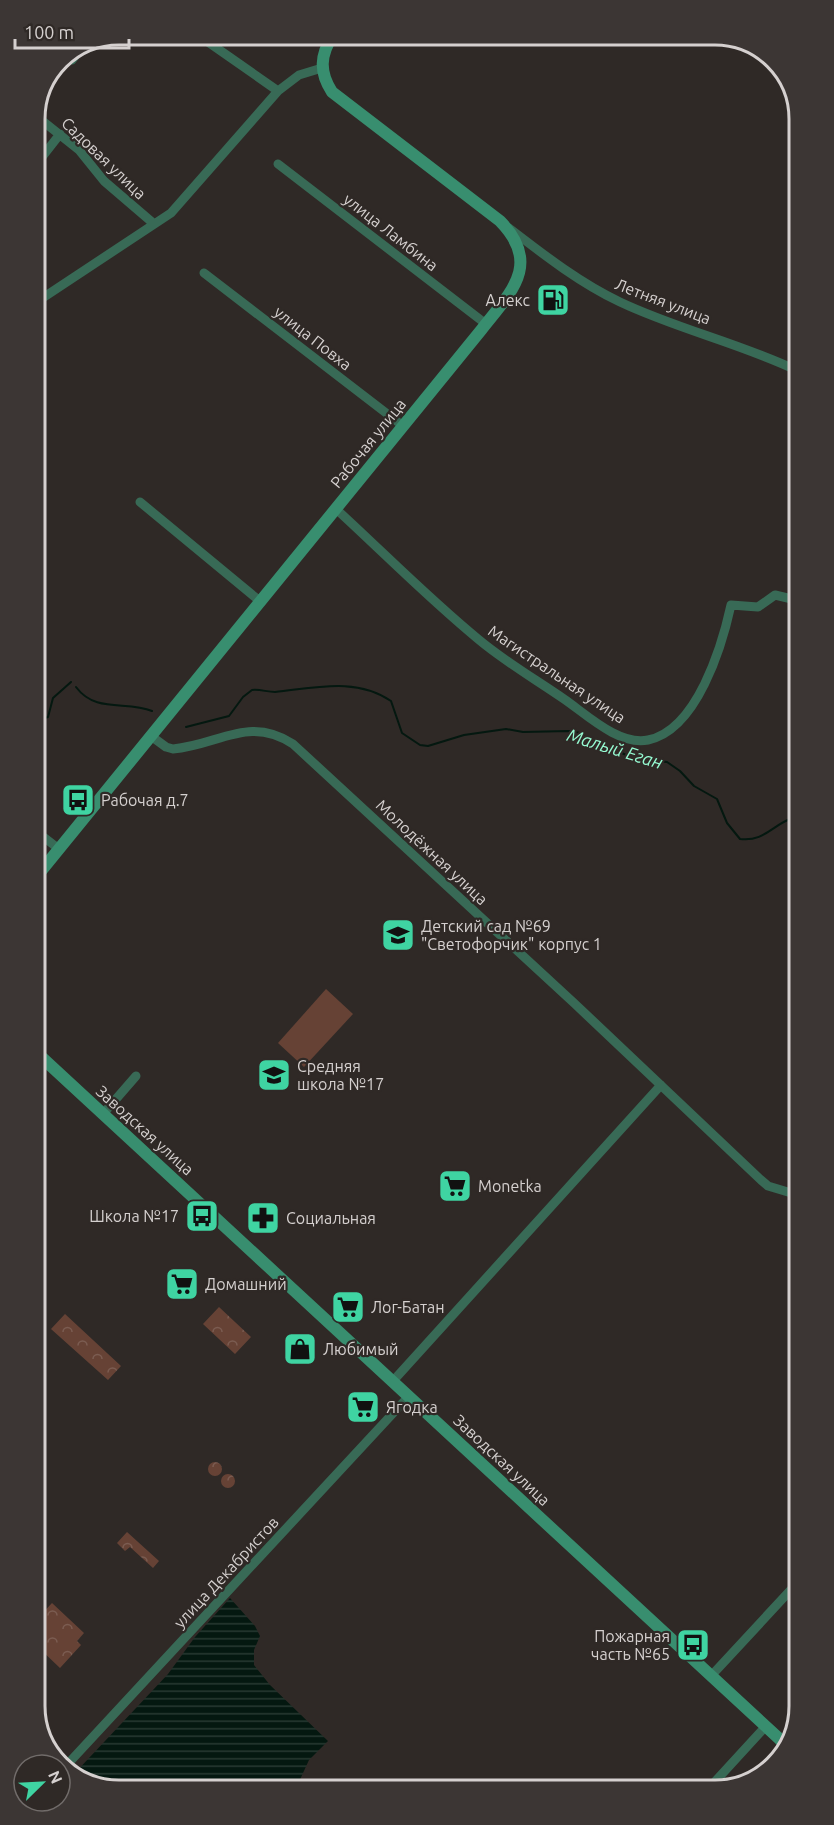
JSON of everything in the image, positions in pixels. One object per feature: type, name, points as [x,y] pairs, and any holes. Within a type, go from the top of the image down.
[{"type":"street","points":[[214,45],[278,90]]},
{"type":"street","points":[[45,296],[171,213],[278,90],[299,75],[321,68],[327,45]]},
{"type":"street","name":"Рабочая улица","points":[[45,866],[486,324],[515,285],[522,264],[518,243],[500,221],[343,103],[325,81],[321,68]]},
{"type":"street","name":"Садовая улица","points":[[45,123],[79,150],[104,181],[153,223]]},
{"type":"street","points":[[45,153],[60,134]]},
{"type":"street","name":"улица Ламбина","points":[[278,164],[486,324]]},
{"type":"street","name":"Летняя улица","points":[[500,221],[550,260],[620,302],[735,344],[789,367]]},
{"type":"street","name":"улица Повха","points":[[204,273],[403,426]]},
{"type":"street","points":[[140,502],[261,602]]},
{"type":"street","name":"Магистральная улица","points":[[336,509],[480,641],[601,724],[632,740],[649,740],[663,733],[688,710],[709,677],[732,605],[758,607],[775,595],[789,598]]},
{"type":"street","name":"Молодёжная улица","points":[[151,736],[166,747],[173,749],[258,730],[277,735],[293,744],[662,1085],[761,1180],[768,1186],[789,1192]]},
{"type":"street","points":[[45,838],[59,849]]},
{"type":"street","name":"Заводская улица","points":[[45,1060],[780,1740]]},
{"type":"street","points":[[103,1114],[136,1076]]},
{"type":"street","points":[[393,1381],[662,1085]]},
{"type":"street","name":"улица Декабристов","points":[[72,1759],[409,1396]]},
{"type":"street","points":[[711,1676],[789,1592]]},
{"type":"street","points":[[717,1780],[766,1726]]},
{"type":"green space","points":[[326,989],[353,1014],[304,1067],[278,1043]]},
{"type":"green space","points":[[219,1307],[251,1337],[235,1354],[203,1324]]},
{"type":"green space","points":[[65,1314],[121,1366],[108,1380],[51,1329]]},
{"type":"green space","points":[[212,1462],[218,1462],[222,1469],[218,1476],[212,1476],[208,1472],[208,1466]]},
{"type":"green space","points":[[225,1474],[231,1474],[235,1481],[231,1488],[225,1488],[221,1484],[221,1478]]},
{"type":"green space","points":[[127,1532],[159,1561],[153,1568],[130,1547],[125,1551],[117,1543]]},
{"type":"green space","points":[[52,1603],[84,1633],[77,1641],[81,1645],[60,1668],[45,1654],[45,1611]]},
{"type":"shaded area","points":[[230,1598],[255,1626],[260,1636],[254,1650],[254,1665],[270,1685],[328,1741],[309,1760],[300,1780],[115,1780],[100,1777],[79,1768],[168,1674],[195,1637]]},
{"type":"waterway","name":"Малый Еган","points":[[45,718],[48,717],[53,698],[71,682]]},
{"type":"waterway","name":"Малый Еган","points":[[186,727],[229,716],[243,697],[252,690],[275,692],[335,686],[364,689],[391,701],[402,733],[420,745],[428,746],[464,735],[506,729],[523,732],[569,731],[580,733],[597,746],[616,750],[632,758],[667,762],[680,771],[694,786],[717,799],[727,823],[740,839],[761,836],[789,820]]},
{"type":"waterway","name":"Малый Еган","points":[[76,687],[93,701],[102,704],[152,711]]},
{"type":"place","name":"Алекс","points":[[553,300]]},
{"type":"place","name":"Рабочая д.7","points":[[78,800]]},
{"type":"place","name":"Детский сад №69 \"Светофорчик\" корпус 1","points":[[398,935]]},
{"type":"place","name":"Средняя школа №17","points":[[274,1075]]},
{"type":"place","name":"Monetka","points":[[455,1186]]},
{"type":"place","name":"Школа №17","points":[[202,1216]]},
{"type":"place","name":"Социальная","points":[[263,1218]]},
{"type":"place","name":"Домашний","points":[[182,1284]]},
{"type":"place","name":"Лог-Батан","points":[[348,1307]]},
{"type":"place","name":"Любимый","points":[[300,1349]]},
{"type":"place","name":"Ягодка","points":[[363,1407]]},
{"type":"place","name":"Пожарная часть №65","points":[[693,1645]]}]
